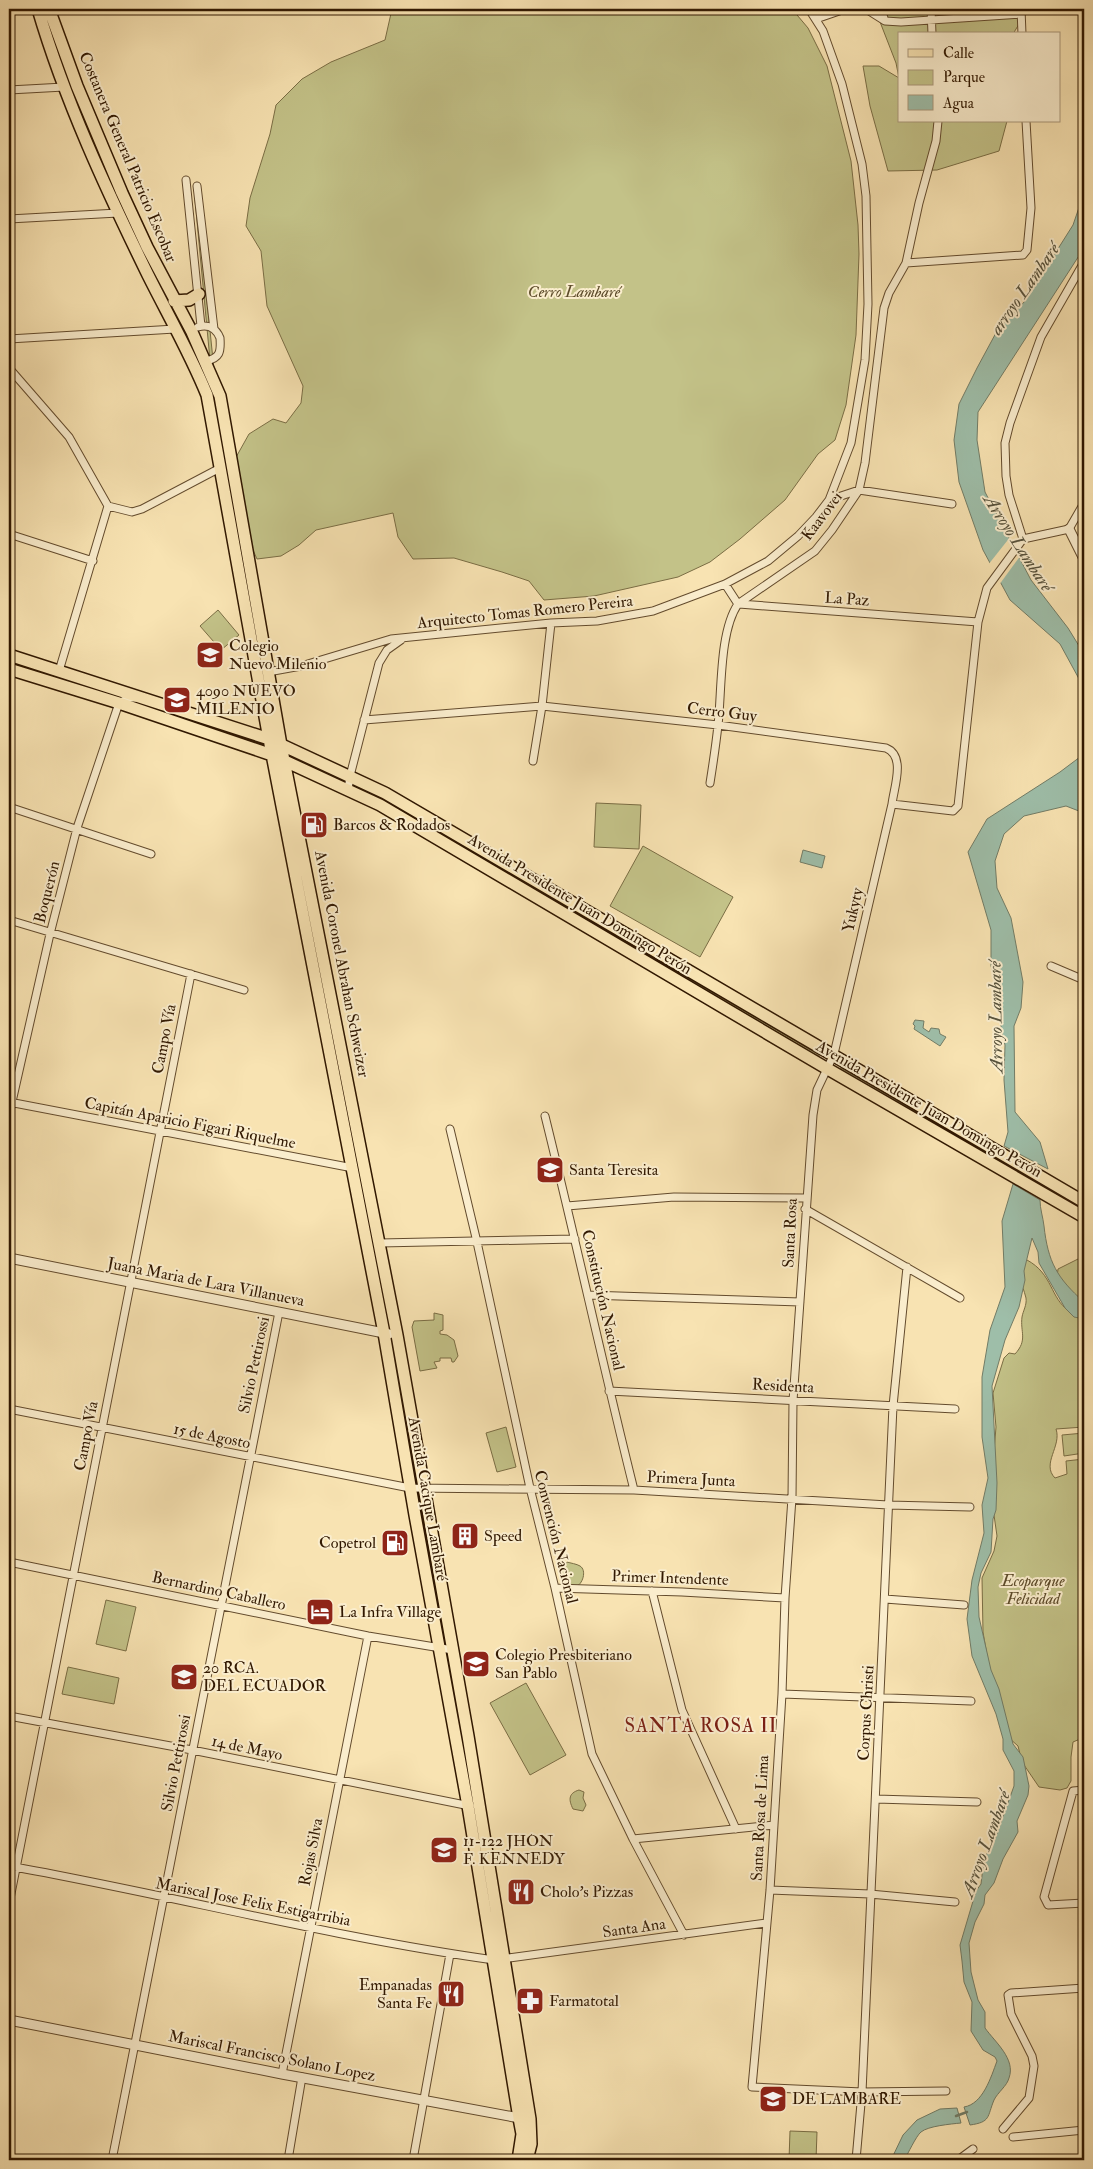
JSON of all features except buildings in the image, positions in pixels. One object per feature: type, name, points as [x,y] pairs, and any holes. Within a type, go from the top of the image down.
[{"type":"main road","name":"Costanera General Patricio Escobar","points":[[38,9],[64,87],[118,213],[175,329],[194,362],[207,395]]},
{"type":"main road","name":"Costanera General Patricio Escobar","points":[[49,9],[122,193],[174,301],[197,329],[206,361],[220,396]]},
{"type":"main road","points":[[148,276],[160,287],[193,349],[208,386],[207,395]]},
{"type":"main road","points":[[174,301],[189,300],[199,294]]},
{"type":"main road","points":[[197,329],[193,349],[200,359],[206,361]]},
{"type":"main road","name":"Avenida Coronel Abrahan Schweizer","points":[[207,395],[272,755],[353,1168]]},
{"type":"main road","name":"Avenida Coronel Abrahan Schweizer","points":[[220,396],[281,744],[380,1243]]},
{"type":"main road","name":"Avenida Presidente Juan Domingo Perón","points":[[9,655],[269,739],[385,793],[1084,1202]]},
{"type":"main road","name":"Avenida Presidente Juan Domingo Perón","points":[[9,669],[119,703],[272,755],[380,805],[826,1068],[1084,1217]]},
{"type":"main road","points":[[292,800],[297,781],[302,776],[311,774]]},
{"type":"main road","points":[[450,845],[458,835]]},
{"type":"main road","name":"Avenida Cacique Lambaré","points":[[353,1168],[384,1333],[438,1648],[473,1807]]},
{"type":"main road","name":"Avenida Cacique Lambaré","points":[[380,1243],[453,1650],[473,1807],[530,2144],[527,2160]]},
{"type":"main road","name":"Avenida Cacique Lambaré","points":[[518,2160],[525,2119]]},
{"type":"street","name":"Arquitecto Tomas Romero Pereira","points":[[268,672],[301,666],[391,639],[401,640],[551,623],[597,621],[640,614],[725,584],[768,560],[789,544],[816,517],[829,500],[851,443],[865,360],[868,304],[867,216],[862,164],[848,109],[823,31],[808,9]]},
{"type":"street","points":[[816,19],[845,9]]},
{"type":"street","points":[[866,9],[885,21],[901,22],[1021,11],[1022,32]]},
{"type":"street","points":[[881,9],[885,21]]},
{"type":"street","points":[[931,9],[932,32]]},
{"type":"street","points":[[9,90],[64,87]]},
{"type":"street","name":"Kaavovei","points":[[710,783],[718,725],[726,631],[731,614],[738,604],[815,551],[832,530],[859,490],[865,463],[884,308],[889,293],[906,262],[919,203],[936,141],[938,122]]},
{"type":"street","points":[[906,262],[1022,254],[1027,250],[1031,208],[1026,122]]},
{"type":"street","points":[[186,180],[199,294],[197,329],[214,329]]},
{"type":"street","points":[[197,186],[214,329],[220,338],[220,350],[215,359],[206,361]]},
{"type":"street","points":[[9,220],[118,213]]},
{"type":"street","points":[[1021,541],[1006,476],[1005,443],[1010,423],[1041,337],[1084,262]]},
{"type":"street","points":[[9,339],[175,329]]},
{"type":"street","points":[[9,368],[69,437],[108,506],[93,561],[58,671]]},
{"type":"street","points":[[108,506],[132,512],[142,509],[220,468]]},
{"type":"street","points":[[829,500],[859,490],[952,504]]},
{"type":"street","points":[[892,804],[954,811],[958,806],[978,622],[987,588],[1021,541],[1069,529],[1084,503]]},
{"type":"street","points":[[1069,529],[1084,559]]},
{"type":"street","points":[[9,534],[93,561]]},
{"type":"street","points":[[725,584],[738,604]]},
{"type":"street","name":"La Paz","points":[[738,604],[978,622]]},
{"type":"street","points":[[532,760],[542,706],[551,623]]},
{"type":"street","name":"Arquitecto Tomas Romero Pereira","points":[[348,790],[379,663],[387,650],[401,640]]},
{"type":"street","points":[[119,703],[128,698],[142,698]]},
{"type":"street","name":"Boquerón","points":[[9,1115],[10,1102],[77,828],[119,703]]},
{"type":"street","name":"Cerro Guy","points":[[364,720],[542,706],[718,725],[886,748],[892,750],[896,756]]},
{"type":"street","name":"Yukyty","points":[[826,1068],[834,1054],[892,804],[898,764],[896,756]]},
{"type":"street","points":[[9,807],[151,854]]},
{"type":"street","points":[[9,920],[50,934],[244,990]]},
{"type":"street","points":[[1051,966],[1084,980]]},
{"type":"street","name":"Campo Vía","points":[[9,1904],[12,1867],[44,1723],[191,974]]},
{"type":"street","name":"Santa Rosa","points":[[794,1401],[812,1115],[817,1090],[826,1068]]},
{"type":"street","name":"Capitán Aparicio Figari Riquelme","points":[[10,1102],[366,1171]]},
{"type":"street","name":"Constitución Nacional","points":[[545,1116],[634,1490]]},
{"type":"street","name":"Convención Nacional","points":[[450,1129],[477,1242],[530,1488],[555,1588],[592,1754],[633,1839],[684,1934]]},
{"type":"street","points":[[567,1206],[674,1197],[806,1198]]},
{"type":"street","points":[[805,1209],[960,1298]]},
{"type":"street","points":[[380,1243],[575,1238]]},
{"type":"street","name":"Juana Maria de Lara Villanueva","points":[[9,1258],[397,1335]]},
{"type":"street","name":"Corpus Christi","points":[[856,2160],[862,2092],[893,1406],[907,1267]]},
{"type":"street","points":[[588,1295],[800,1302]]},
{"type":"street","name":"Silvio Pettirossi","points":[[112,2160],[279,1312]]},
{"type":"street","name":"Residenta","points":[[609,1391],[955,1409]]},
{"type":"street","name":"Santa Rosa de Lima","points":[[794,1401],[792,1498],[774,1825],[752,2087],[862,2092]]},
{"type":"street","name":"15 de Agosto","points":[[9,1409],[249,1458],[410,1488]]},
{"type":"street","name":"Primera Junta","points":[[410,1488],[634,1490],[888,1505],[970,1507]]},
{"type":"street","name":"Bernardino Caballero","points":[[9,1562],[368,1636],[453,1650]]},
{"type":"street","name":"Primer Intendente","points":[[555,1588],[785,1598]]},
{"type":"street","points":[[652,1591],[682,1710],[736,1829]]},
{"type":"street","points":[[885,1599],[964,1605]]},
{"type":"street","name":"Rojas Silva","points":[[282,2074],[368,1636]]},
{"type":"street","points":[[782,1694],[971,1701]]},
{"type":"street","name":"14 de Mayo","points":[[9,1716],[192,1750],[473,1807]]},
{"type":"street","points":[[1084,1790],[1073,1792],[1044,1897],[1048,1905],[1084,1903]]},
{"type":"street","points":[[876,1799],[977,1802]]},
{"type":"street","points":[[633,1839],[774,1825]]},
{"type":"street","name":"Mariscal Jose Felix Estigarribia","points":[[12,1867],[311,1928],[450,1954],[499,1960]]},
{"type":"street","points":[[770,1890],[870,1894],[955,1902]]},
{"type":"street","name":"Santa Ana","points":[[499,1960],[766,1923]]},
{"type":"street","points":[[413,2160],[450,1954]]},
{"type":"street","points":[[1003,2129],[1028,2098],[1034,2066],[1032,2056],[1011,2014],[1008,1996],[1011,1993],[1084,1988]]},
{"type":"street","name":"Mariscal Francisco Solano Lopez","points":[[9,2020],[302,2078],[525,2119]]},
{"type":"street","points":[[288,2160],[302,2078]]},
{"type":"street","points":[[862,2092],[946,2091]]},
{"type":"street","points":[[1013,2137],[1084,2130]]},
{"type":"street","points":[[530,2144],[532,2160]]},
{"type":"street","points":[[958,2160],[972,2149]]},
{"type":"green space","name":"Cerro Lambaré","points":[[392,9],[792,9],[808,28],[827,66],[851,161],[858,225],[859,254],[856,335],[846,405],[835,440],[818,454],[785,500],[710,562],[678,577],[594,596],[544,600],[529,581],[502,572],[454,558],[413,559],[398,537],[393,513],[316,530],[299,545],[281,556],[257,559],[249,541],[235,459],[249,434],[273,419],[286,423],[301,403],[303,386],[267,306],[261,251],[246,226],[250,198],[270,134],[276,105],[302,79],[331,62],[385,40]]},
{"type":"green space","points":[[875,9],[1025,9],[1025,14],[1014,32],[898,32],[898,73]]},
{"type":"green space","points":[[863,66],[879,66],[898,77],[898,122],[1007,122],[999,151],[937,170],[888,171],[870,106]]},
{"type":"green space","points":[[195,200],[197,201],[214,370],[211,371]]},
{"type":"green space","points":[[218,610],[239,635],[221,650],[200,626]]},
{"type":"green space","points":[[9,659],[133,698],[261,742],[262,745],[260,746],[131,701],[9,663]]},
{"type":"green space","points":[[361,785],[819,1055],[819,1057],[360,787]]},
{"type":"green space","points":[[596,803],[641,805],[639,849],[594,847]]},
{"type":"green space","points":[[643,846],[733,897],[700,957],[610,906]]},
{"type":"green space","points":[[841,1068],[1084,1208],[1084,1211],[838,1069]]},
{"type":"green space","name":"Ecoparque Felicidad","points":[[1084,1256],[1084,1427],[1056,1429],[1056,1442],[1050,1467],[1051,1473],[1055,1478],[1067,1474],[1066,1461],[1084,1459],[1084,1742],[1080,1739],[1073,1742],[1071,1781],[1067,1788],[1060,1790],[1039,1787],[1022,1762],[1018,1746],[1008,1737],[990,1673],[983,1632],[982,1578],[994,1551],[997,1536],[994,1515],[993,1464],[996,1427],[993,1393],[1004,1358],[1009,1353],[1015,1354],[1019,1349],[1023,1336],[1022,1317],[1026,1298],[1020,1278],[1021,1264],[1027,1260],[1042,1272],[1058,1300],[1069,1311],[1057,1277],[1058,1269]]},
{"type":"green space","points":[[434,1313],[443,1315],[443,1330],[440,1331],[440,1334],[447,1335],[454,1340],[458,1356],[454,1362],[452,1362],[451,1358],[440,1358],[440,1361],[434,1362],[437,1368],[420,1371],[412,1327],[414,1321],[434,1320]]},
{"type":"green space","points":[[506,1427],[516,1467],[497,1472],[486,1433]]},
{"type":"green space","points":[[1084,1433],[1084,1453],[1064,1456],[1062,1435]]},
{"type":"green space","points":[[567,1562],[579,1565],[582,1568],[584,1574],[578,1586],[566,1586],[560,1575]]},
{"type":"green space","points":[[106,1600],[136,1607],[126,1651],[96,1644]]},
{"type":"green space","points":[[68,1667],[119,1678],[114,1704],[62,1694]]},
{"type":"green space","points":[[526,1683],[566,1755],[530,1775],[490,1703]]},
{"type":"green space","points":[[579,1790],[584,1792],[583,1798],[586,1805],[583,1811],[573,1809],[570,1802],[571,1795]]},
{"type":"green space","points":[[790,2131],[817,2132],[816,2160],[789,2160]]},
{"type":"water","points":[[1084,193],[1084,248],[978,412],[977,440],[985,492],[1031,580],[1068,628],[1084,654],[1084,688],[1060,644],[1010,600],[983,550],[959,482],[954,440],[959,404],[977,368],[997,331],[1025,301],[1073,225]]},
{"type":"water","points":[[1084,754],[1084,813],[1066,806],[1024,816],[1004,834],[995,861],[997,888],[1011,918],[1023,982],[1021,1008],[1014,1026],[1015,1112],[1040,1142],[1048,1169],[1004,1146],[1008,1132],[1004,1080],[1005,1045],[1001,1028],[1000,1003],[991,966],[991,930],[968,852],[987,819],[1060,772]]},
{"type":"water","points":[[803,850],[825,856],[822,868],[800,862]]},
{"type":"water","points":[[915,1020],[924,1021],[923,1028],[929,1032],[931,1028],[939,1029],[940,1034],[946,1037],[940,1046],[914,1029],[915,1026],[913,1024]]},
{"type":"water","points":[[1013,1184],[1040,1200],[1051,1260],[1067,1285],[1084,1302],[1084,1319],[1074,1317],[1065,1308],[1039,1263],[1038,1252],[1032,1238],[1024,1271],[1025,1280],[1019,1307],[1005,1340],[992,1386],[997,1483],[996,1510],[993,1519],[991,1552],[981,1573],[978,1587],[979,1617],[991,1670],[999,1689],[1013,1744],[1023,1757],[1029,1786],[1028,1795],[1017,1821],[1018,1832],[1003,1859],[994,1883],[985,1895],[984,1904],[975,1922],[969,1943],[971,1972],[978,2000],[985,2012],[985,2028],[1003,2051],[1010,2064],[1010,2071],[1008,2081],[994,2100],[987,2118],[982,2122],[970,2125],[964,2107],[971,2105],[981,2095],[989,2082],[997,2061],[995,2057],[983,2050],[971,2031],[972,2002],[964,1982],[960,1945],[976,1891],[981,1884],[984,1859],[995,1839],[1014,1786],[1014,1771],[1003,1750],[1003,1739],[996,1714],[972,1656],[967,1619],[972,1580],[984,1533],[982,1505],[988,1478],[982,1437],[982,1377],[990,1330],[1005,1287],[1002,1221]]},
{"type":"water","points":[[957,2108],[961,2123],[924,2130],[917,2137],[904,2160],[891,2160],[903,2135],[917,2120],[940,2109]]},
{"type":"pier","points":[[1011,536],[1021,555],[999,585],[988,565]]},
{"type":"waterway","name":"Arroyo Lambaré","points":[[956,2116],[967,2112]]},
{"type":"place","name":"Colegio Nuevo Milenio","points":[[210,655]]},
{"type":"place","name":"4090 NUEVO MILENIO","points":[[177,700]]},
{"type":"place","name":"Barcos & Rodados","points":[[314,825]]},
{"type":"place","name":"Santa Teresita","points":[[550,1170]]},
{"type":"place","name":"Speed","points":[[465,1536]]},
{"type":"place","name":"Copetrol","points":[[395,1543]]},
{"type":"place","name":"La Infra Village","points":[[320,1612]]},
{"type":"place","name":"Colegio Presbiteriano San Pablo","points":[[476,1664]]},
{"type":"place","name":"20 RCA. DEL ECUADOR","points":[[184,1677]]},
{"type":"place","name":"11-122 JHON F. KENNEDY","points":[[444,1850]]},
{"type":"place","name":"Cholo's Pizzas","points":[[521,1892]]},
{"type":"place","name":"Empanadas Santa Fe","points":[[451,1994]]},
{"type":"place","name":"Farmatotal","points":[[530,2001]]},
{"type":"place","name":"DE LAMBARE","points":[[773,2099]]},
{"type":"district","name":"SANTA ROSA II","points":[[701,1726]]},
{"type":"water label","name":"arroyo Lambaré","points":[[1025,289]]}]
